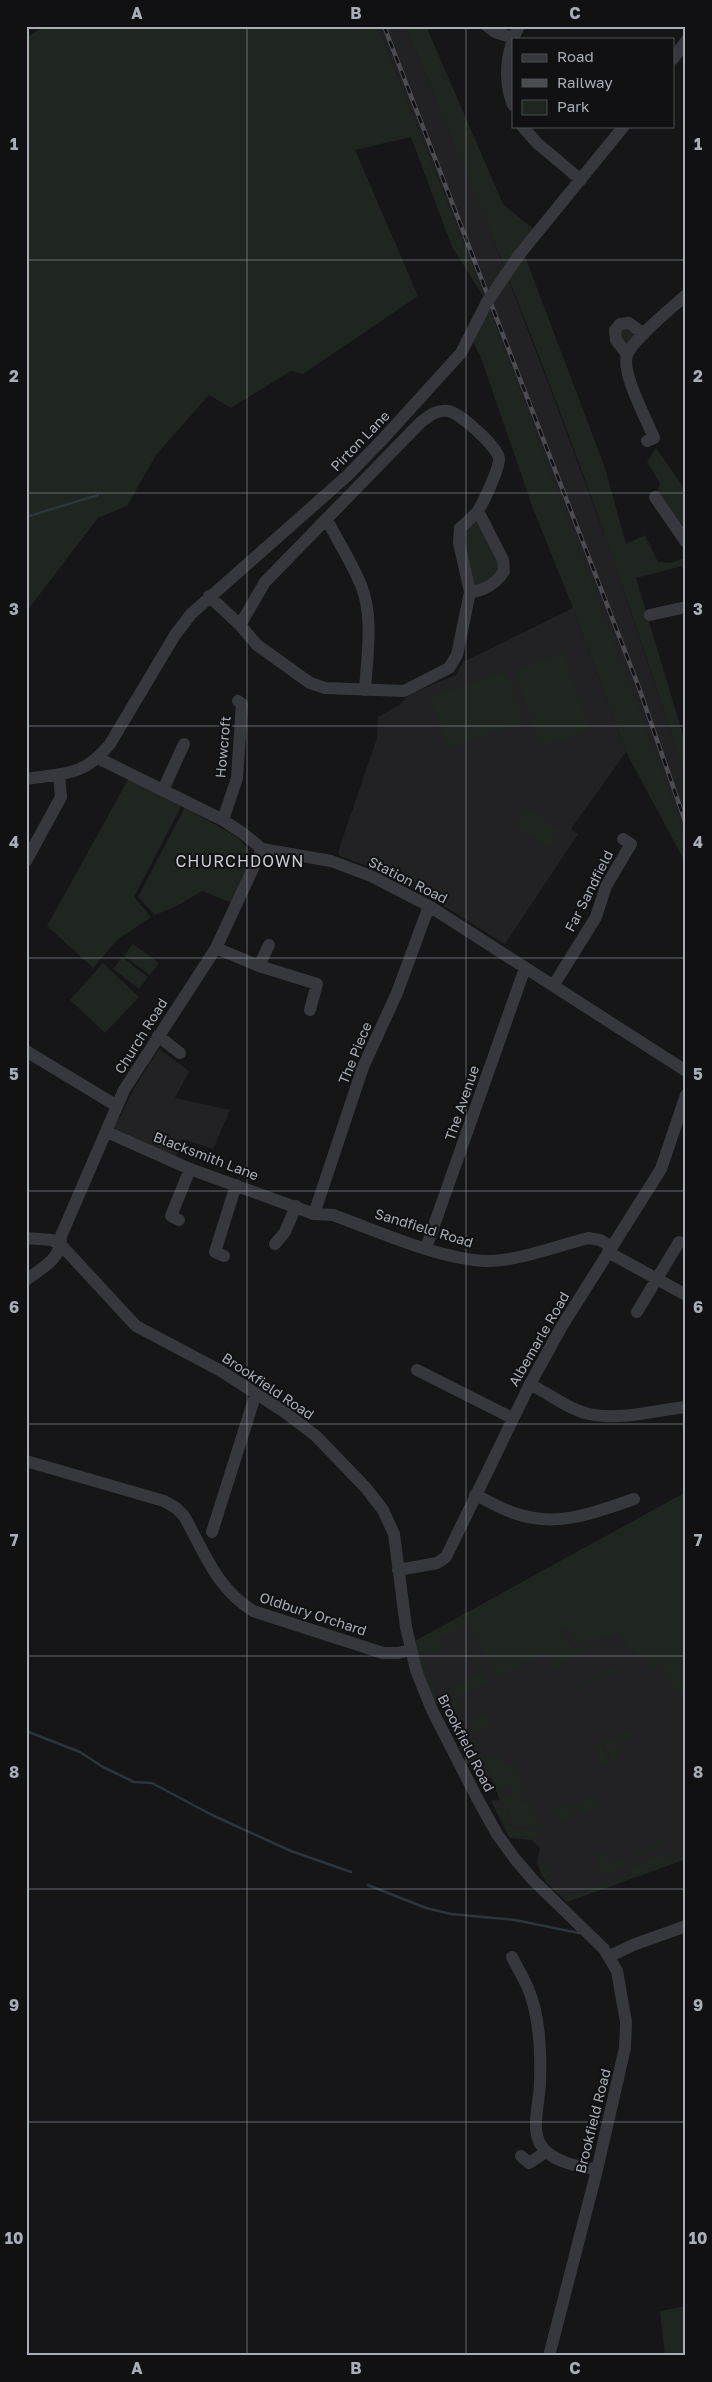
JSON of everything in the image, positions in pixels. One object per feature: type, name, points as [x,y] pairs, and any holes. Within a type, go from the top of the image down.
[{"type":"street","points":[[487,26],[495,32],[516,32]]},
{"type":"street","points":[[674,57],[686,41]]},
{"type":"street","points":[[512,46],[507,63],[508,91],[512,102]]},
{"type":"street","points":[[524,128],[537,143],[581,180]]},
{"type":"street","name":"Pirton Lane","points":[[98,758],[110,744],[175,635],[210,596],[319,502],[382,440],[461,353],[487,302],[519,255],[622,128]]},
{"type":"street","points":[[648,441],[654,438],[629,376],[626,365],[628,354],[644,334],[686,295]]},
{"type":"street","points":[[628,354],[616,340],[615,330],[620,324],[629,323],[644,334]]},
{"type":"street","points":[[210,596],[240,625],[257,645],[310,683],[326,688],[404,691],[448,668],[457,655],[470,592],[459,544],[460,528],[478,511],[498,467],[499,458],[495,449],[458,414],[448,411],[435,412],[421,422],[265,582],[240,625]]},
{"type":"street","points":[[654,496],[686,542]]},
{"type":"street","points":[[470,592],[478,592],[500,579],[504,572],[503,560],[478,511]]},
{"type":"street","points":[[327,520],[362,586],[369,623],[365,690]]},
{"type":"street","points":[[650,615],[686,607]]},
{"type":"street","name":"Howcroft","points":[[223,820],[238,778],[243,703]]},
{"type":"street","points":[[163,790],[178,748]]},
{"type":"street","points":[[26,780],[59,776],[84,769],[98,758]]},
{"type":"street","name":"Station Road","points":[[98,758],[223,820],[262,849],[331,861],[371,876],[428,906],[686,1071]]},
{"type":"street","points":[[26,861],[61,797],[59,776]]},
{"type":"street","name":"Far Sandfield","points":[[553,986],[596,917],[606,886],[632,844],[623,839]]},
{"type":"street","name":"Church Road","points":[[62,1246],[61,1236],[117,1106],[158,1036],[216,948],[262,849]]},
{"type":"street","name":"The Piece","points":[[314,1214],[363,1068],[397,993],[428,906]]},
{"type":"street","points":[[259,966],[269,945]]},
{"type":"street","points":[[216,948],[259,966],[317,984],[310,1010]]},
{"type":"street","name":"The Avenue","points":[[426,1248],[525,968]]},
{"type":"street","points":[[158,1036],[180,1053]]},
{"type":"street","points":[[26,1051],[117,1106]]},
{"type":"street","name":"Albemarle Road","points":[[398,1570],[438,1563],[446,1557],[530,1384],[610,1249],[661,1169],[686,1095]]},
{"type":"street","name":"Blacksmith Lane","points":[[107,1132],[190,1169],[314,1214]]},
{"type":"street","points":[[171,1216],[190,1169]]},
{"type":"street","points":[[216,1252],[236,1185]]},
{"type":"street","points":[[275,1244],[285,1232],[296,1206]]},
{"type":"street","name":"Sandfield Road","points":[[314,1214],[333,1215],[426,1248],[459,1257],[488,1261],[588,1238],[600,1240],[610,1249],[658,1280],[686,1295]]},
{"type":"street","points":[[26,1238],[52,1240],[62,1246],[58,1255],[26,1280]]},
{"type":"street","points":[[637,1312],[658,1280],[679,1242]]},
{"type":"street","name":"Brookfield Road","points":[[62,1246],[136,1326],[256,1393],[316,1436],[366,1488],[383,1510],[394,1534],[410,1650],[432,1710],[497,1834],[533,1880],[610,1956],[617,1971],[626,2022],[625,2048],[597,2170],[548,2356]]},
{"type":"street","points":[[416,1370],[512,1418]]},
{"type":"street","points":[[530,1384],[573,1408],[590,1414],[614,1416],[686,1407]]},
{"type":"street","points":[[212,1532],[256,1393]]},
{"type":"street","name":"Oldbury Orchard","points":[[26,1461],[164,1501],[176,1508],[184,1516],[222,1586],[235,1600],[253,1611],[383,1653],[398,1653],[410,1650]]},
{"type":"street","points":[[475,1495],[518,1514],[542,1519],[567,1520],[620,1509],[634,1499]]},
{"type":"street","points":[[610,1956],[633,1944],[686,1926]]},
{"type":"street","points":[[518,1962],[540,2032],[537,2138],[546,2152],[560,2161],[597,2170]]},
{"type":"street","points":[[526,2163],[546,2152]]},
{"type":"shaded area","points":[[378,26],[405,26],[475,192],[550,388],[612,555],[686,778],[686,839],[487,302]]},
{"type":"shaded area","points":[[573,608],[626,752],[571,829],[578,834],[505,944],[397,877],[340,856],[338,852],[377,738],[378,717],[399,705],[410,694],[456,675],[463,662]]},
{"type":"shaded area","points":[[159,1049],[189,1071],[175,1098],[230,1110],[213,1149],[182,1139],[176,1157],[116,1129],[115,1126],[136,1085]]},
{"type":"shaded area","points":[[686,1492],[686,1859],[567,1902],[542,1876],[537,1862],[540,1848],[532,1840],[509,1837],[491,1801],[500,1800],[491,1777],[483,1784],[465,1759],[459,1741],[456,1740],[460,1723],[457,1715],[440,1708],[440,1705],[436,1703],[421,1666],[415,1641]]},
{"type":"green space","points":[[45,26],[378,26],[487,302],[452,247],[411,137],[355,150],[418,296],[303,374],[291,371],[231,408],[209,395],[156,455],[127,506],[98,518],[26,612],[26,38]]},
{"type":"green space","points":[[405,26],[426,26],[503,204],[538,233],[523,251],[605,468],[626,544],[645,535],[658,562],[671,563],[686,557],[686,565],[636,578],[686,745],[686,778],[622,584],[564,422],[487,223]]},
{"type":"green space","points":[[487,302],[668,787],[686,839],[686,864],[626,752],[573,608],[534,511],[480,355],[470,337]]},
{"type":"green space","points":[[620,324],[637,327],[627,354],[616,340]]},
{"type":"green space","points":[[656,448],[686,491],[686,542],[655,497],[660,483],[647,462]]},
{"type":"green space","points":[[478,511],[504,571],[470,592],[460,528]]},
{"type":"green space","points":[[564,652],[590,730],[541,747],[514,670]]},
{"type":"green space","points":[[507,671],[524,722],[447,748],[430,697]]},
{"type":"green space","points":[[130,776],[182,805],[134,897],[151,917],[117,940],[93,968],[47,926]]},
{"type":"green space","points":[[185,807],[237,837],[248,849],[247,868],[232,903],[202,891],[177,906],[155,915],[138,897]]},
{"type":"green space","points":[[527,808],[561,832],[549,849],[515,826]]},
{"type":"green space","points":[[133,944],[159,963],[150,975],[124,956]]},
{"type":"green space","points":[[122,957],[148,977],[139,989],[113,969]]},
{"type":"green space","points":[[103,963],[139,997],[105,1033],[70,1000]]},
{"type":"green space","points":[[686,1492],[686,1692],[677,1695],[662,1663],[651,1668],[644,1656],[640,1657],[635,1647],[628,1650],[619,1632],[607,1637],[574,1644],[566,1627],[562,1629],[562,1632],[572,1648],[598,1644],[563,1662],[564,1666],[556,1670],[552,1666],[553,1661],[546,1653],[496,1677],[480,1644],[478,1630],[474,1635],[466,1623],[438,1639],[443,1647],[442,1649],[422,1656],[438,1701],[447,1697],[445,1707],[436,1703],[421,1666],[415,1641]]},
{"type":"green space","points":[[474,1655],[487,1682],[458,1697],[461,1710],[451,1709],[455,1686],[480,1674],[471,1656]]},
{"type":"green space","points":[[628,1664],[629,1666],[579,1690],[576,1691],[574,1688],[616,1667],[617,1669]]},
{"type":"green space","points":[[487,1713],[492,1724],[472,1735],[470,1721]]},
{"type":"green space","points":[[467,1724],[471,1752],[488,1778],[483,1784],[459,1747],[461,1729]]},
{"type":"green space","points":[[630,1729],[633,1736],[618,1743],[617,1739]]},
{"type":"green space","points":[[472,1737],[484,1760],[499,1756],[504,1766],[514,1762],[527,1791],[519,1796],[522,1803],[528,1800],[543,1831],[532,1826],[515,1826],[506,1807],[500,1800],[488,1770],[474,1751]],"holes":[[[510,1784],[514,1793],[503,1798],[498,1789]]]},
{"type":"green space","points":[[613,1737],[622,1754],[612,1762],[603,1742]]},
{"type":"green space","points":[[600,1743],[610,1763],[603,1766],[594,1746]]},
{"type":"green space","points":[[594,1795],[599,1807],[584,1814],[581,1813],[575,1804]]},
{"type":"green space","points":[[494,1800],[505,1810],[513,1829],[541,1832],[532,1840],[510,1838],[491,1801]]},
{"type":"green space","points":[[570,1803],[575,1817],[561,1821],[553,1811]]},
{"type":"green space","points":[[661,1841],[663,1845],[638,1857],[636,1853]]},
{"type":"green space","points":[[603,1852],[610,1866],[623,1859],[626,1864],[606,1873],[598,1872],[597,1855]]},
{"type":"green space","points":[[660,1853],[672,1860],[686,1855],[686,1859],[567,1902],[546,1882],[537,1864],[541,1862],[551,1873],[545,1878],[566,1897],[630,1876],[630,1873],[626,1871]]},
{"type":"green space","points":[[686,2306],[686,2356],[665,2356],[660,2311]]},
{"type":"waterway","points":[[26,517],[98,495]]},
{"type":"waterway","points":[[26,1731],[80,1752],[103,1767],[134,1782],[152,1783],[212,1815],[291,1851],[351,1872]]},
{"type":"waterway","points":[[368,1885],[426,1908],[451,1914],[515,1920],[579,1933]]},
{"type":"railway","points":[[384,26],[638,685],[686,824]]},
{"type":"district","name":"CHURCHDOWN","points":[[240,861]]}]
